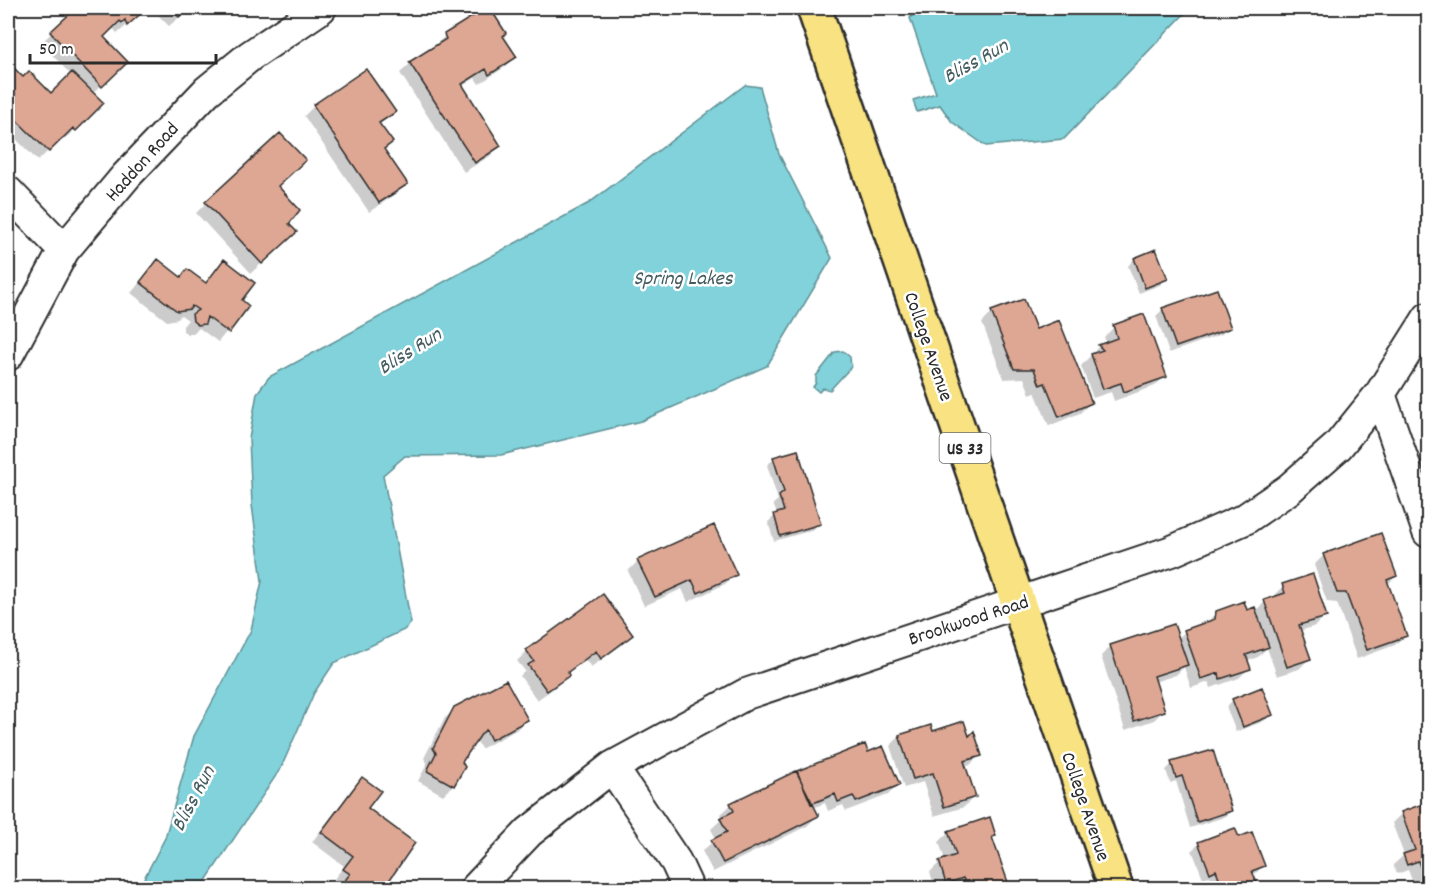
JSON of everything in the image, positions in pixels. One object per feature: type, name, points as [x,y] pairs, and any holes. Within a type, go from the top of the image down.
[{"type":"main road","name":"College Avenue","points":[[814,8],[1116,888]]},
{"type":"street","name":"Haddon Road","points":[[8,355],[64,249],[126,176],[207,91],[250,56],[321,8]]},
{"type":"street","points":[[8,192],[64,249]]},
{"type":"street","name":"Brookwood Road","points":[[476,888],[529,832],[612,767],[746,693],[1172,551],[1245,519],[1289,489],[1338,446],[1380,394],[1428,318]]},
{"type":"street","points":[[1380,394],[1428,532]]},
{"type":"street","points":[[612,767],[676,862],[687,888]]},
{"type":"water","name":"Bliss Run","points":[[920,8],[1190,8],[1064,139],[986,146],[952,122],[940,105],[917,112],[913,100],[936,93],[910,18]]},
{"type":"water","name":"Spring Lakes","points":[[745,85],[760,87],[779,154],[832,258],[767,366],[641,421],[501,455],[405,456],[383,475],[411,623],[404,630],[334,663],[314,693],[281,768],[201,888],[139,888],[165,838],[194,736],[251,630],[262,581],[252,505],[249,439],[257,393],[269,377],[589,203]]},
{"type":"water","points":[[843,351],[850,357],[851,367],[830,390],[823,388],[819,392],[813,387],[816,383],[816,376],[835,352]]},
{"type":"building","points":[[76,8],[147,8],[127,26],[125,20],[122,23],[120,21],[104,37],[128,62],[102,87],[50,32]]},
{"type":"building","points":[[170,8],[190,8],[179,17]]},
{"type":"building","points":[[486,8],[490,8],[506,33],[503,36],[517,57],[489,75],[486,69],[462,84],[501,146],[475,163],[409,62],[446,39],[444,34]]},
{"type":"building","points":[[8,62],[23,77],[29,71],[51,93],[72,72],[104,103],[76,131],[73,128],[49,152],[8,112]]},
{"type":"building","points":[[366,69],[396,112],[379,123],[393,142],[384,149],[408,184],[379,203],[313,105]]},
{"type":"building","points":[[280,133],[306,160],[278,186],[300,210],[289,224],[297,232],[262,264],[205,202]]},
{"type":"building","points":[[1156,249],[1168,279],[1145,288],[1134,258]]},
{"type":"building","points":[[158,259],[181,277],[187,269],[206,283],[224,259],[255,283],[242,300],[249,306],[229,333],[207,317],[205,324],[198,325],[193,321],[192,314],[198,310],[192,306],[190,309],[177,311],[140,282]]},
{"type":"building","points":[[1217,289],[1231,328],[1176,347],[1162,308]]},
{"type":"building","points":[[1024,299],[1036,329],[1059,320],[1092,403],[1059,417],[1045,383],[1040,385],[1034,369],[1014,369],[991,311]]},
{"type":"building","points":[[1144,314],[1167,377],[1124,392],[1121,383],[1103,389],[1091,354],[1103,350],[1098,345],[1117,338],[1113,325]]},
{"type":"building","points":[[798,450],[821,524],[780,536],[774,514],[784,511],[779,496],[784,492],[773,457]]},
{"type":"building","points":[[714,525],[737,575],[698,593],[692,580],[655,597],[637,560]]},
{"type":"building","points":[[1381,533],[1397,576],[1387,580],[1407,636],[1367,650],[1346,593],[1337,593],[1323,554]]},
{"type":"building","points":[[1313,574],[1327,617],[1299,625],[1311,659],[1287,667],[1264,600],[1285,593],[1282,584]]},
{"type":"building","points":[[603,594],[633,635],[601,659],[596,651],[568,672],[569,676],[547,691],[528,665],[534,661],[526,650]]},
{"type":"building","points":[[1244,601],[1247,610],[1255,607],[1269,647],[1246,655],[1251,669],[1220,679],[1219,673],[1201,679],[1184,630],[1215,619],[1216,611]]},
{"type":"building","points":[[1174,624],[1188,665],[1154,676],[1165,711],[1134,721],[1110,645]]},
{"type":"building","points":[[506,680],[528,720],[491,740],[486,730],[482,733],[462,762],[465,767],[454,786],[427,771],[436,753],[433,748],[454,707]]},
{"type":"building","points":[[1262,687],[1273,715],[1243,727],[1232,699]]},
{"type":"building","points":[[964,721],[969,736],[974,731],[982,756],[964,761],[976,797],[944,807],[933,773],[913,779],[899,735],[931,725],[933,731]]},
{"type":"building","points":[[865,744],[868,752],[883,746],[900,785],[856,802],[853,796],[838,802],[835,794],[811,804],[797,771]]},
{"type":"building","points":[[1213,750],[1232,811],[1197,822],[1182,776],[1176,778],[1171,762]]},
{"type":"building","points":[[796,771],[819,816],[723,863],[711,840],[727,832],[720,818],[734,811],[730,803]]},
{"type":"building","points":[[362,777],[381,791],[368,808],[415,843],[384,888],[339,888],[350,874],[343,869],[353,856],[321,832]]},
{"type":"building","points":[[1428,802],[1428,888],[1416,888],[1426,883],[1418,861],[1407,865],[1403,854],[1415,850],[1401,812]]},
{"type":"building","points":[[990,817],[996,836],[992,837],[1010,888],[967,888],[963,878],[946,884],[939,861],[956,855],[948,831]]},
{"type":"building","points":[[1235,828],[1239,837],[1252,832],[1265,866],[1252,871],[1259,888],[1223,888],[1216,870],[1210,873],[1198,842]]}]
